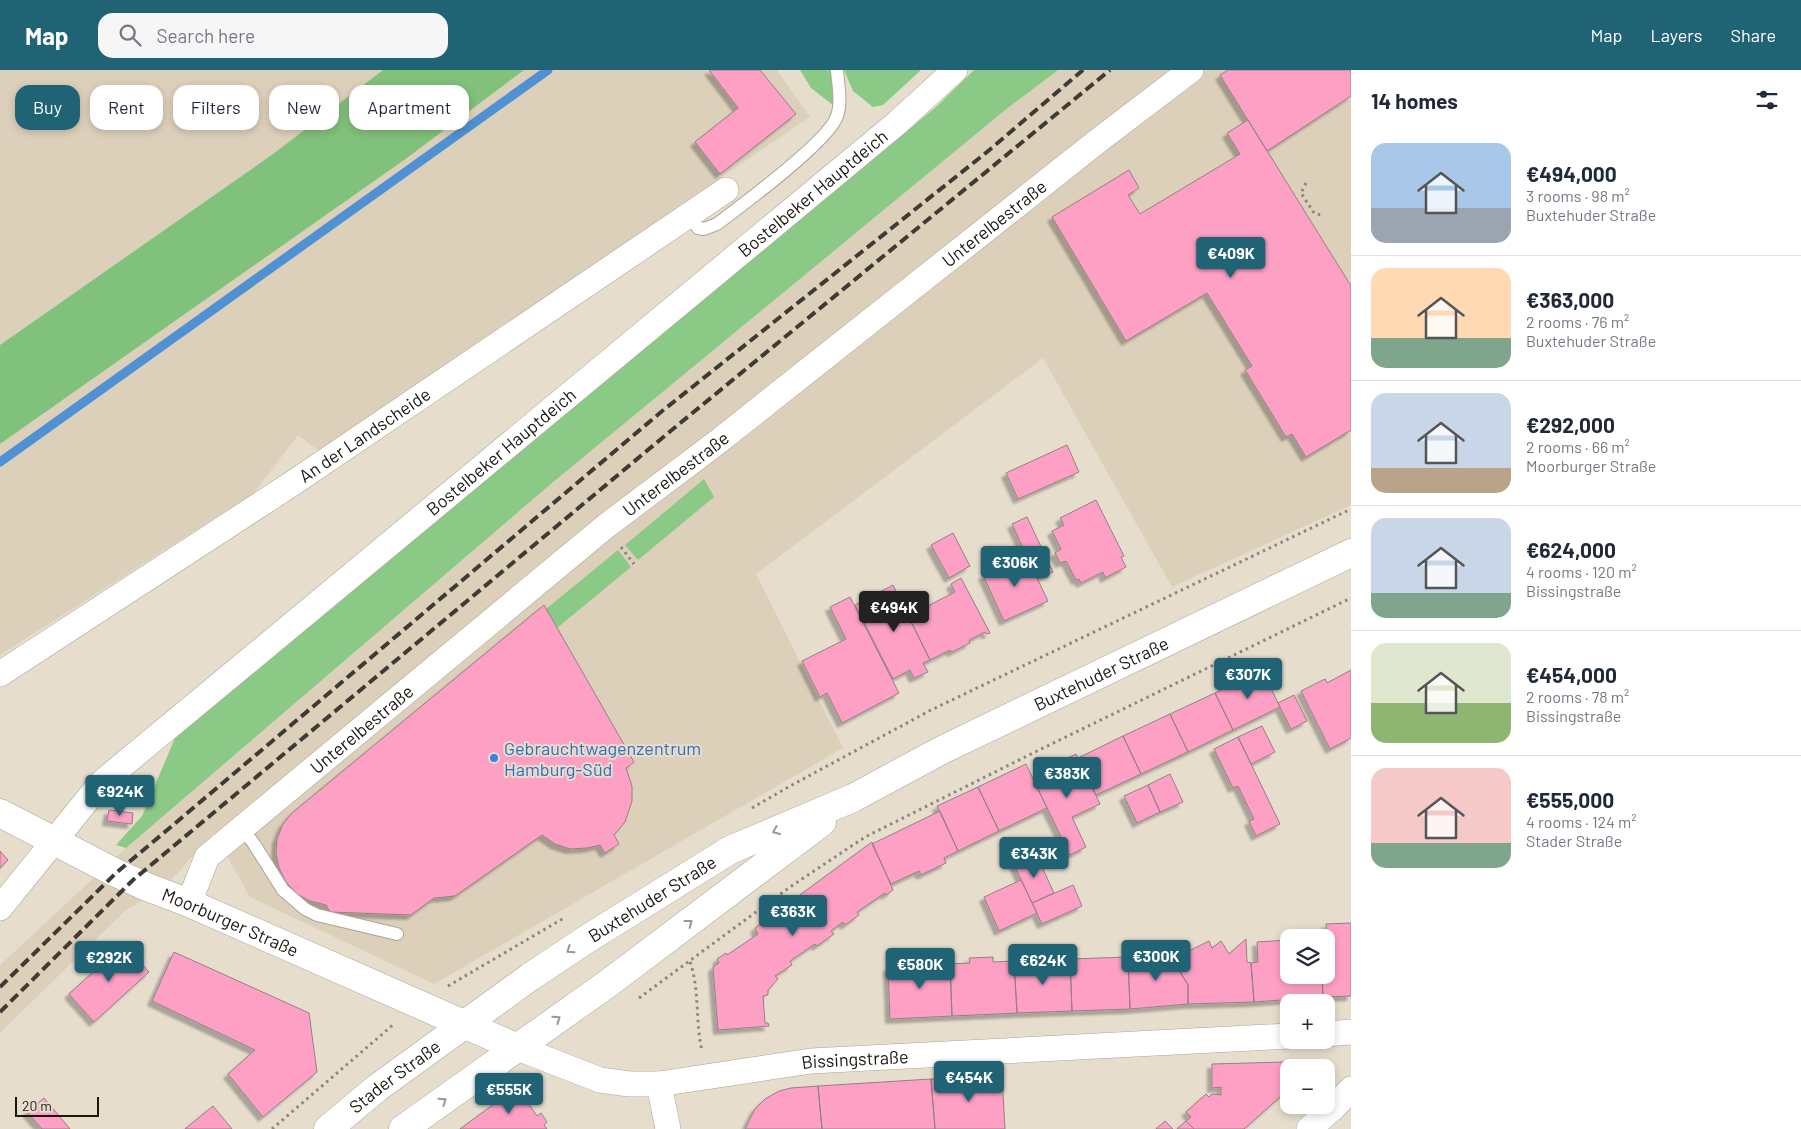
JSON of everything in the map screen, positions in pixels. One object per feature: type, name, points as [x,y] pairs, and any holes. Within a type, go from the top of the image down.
[{"type":"main road","name":"Buxtehuder Straße","points":[[463,1024],[587,939],[730,850],[853,798],[942,750],[1351,553]]},
{"type":"main road","name":"Buxtehuder Straße","points":[[518,1048],[610,982],[853,798]]},
{"type":"main road","name":"Moorburger Straße","points":[[0,813],[147,887],[419,1003],[518,1048]]},
{"type":"main road","name":"Stader Straße","points":[[328,1129],[376,1088],[463,1024]]},
{"type":"main road","points":[[403,1129],[518,1048]]},
{"type":"street","name":"Bostelbeker Hauptdeich","points":[[0,908],[101,783],[897,123],[955,70]]},
{"type":"street","name":"Unterelbestraße","points":[[188,903],[207,858],[242,828],[606,526],[714,444],[1098,140],[1192,70]]},
{"type":"street","name":"An der Landscheide","points":[[0,674],[293,483],[726,190]]},
{"type":"street","points":[[1335,1033],[1351,1032]]},
{"type":"street","name":"Bissingstraße","points":[[518,1048],[600,1080],[629,1084],[659,1084],[811,1061],[1280,1036]]},
{"type":"street","points":[[659,1084],[668,1129]]},
{"type":"street","points":[[1309,1129],[1351,1089]]},
{"type":"lane","points":[[689,215],[698,228],[704,229],[717,224],[804,154],[827,132],[837,117],[839,100],[836,70]]},
{"type":"lane","points":[[242,828],[282,890],[305,909],[317,915],[397,934]]},
{"type":"path","points":[[1306,183],[1301,193],[1314,213],[1324,216]]},
{"type":"path","points":[[1300,203],[1306,200]]},
{"type":"path","points":[[621,547],[634,564]]},
{"type":"path","points":[[633,1002],[790,887],[864,837],[1351,598]]},
{"type":"path","points":[[690,962],[695,976],[699,1040],[707,1076]]},
{"type":"shaded area","points":[[0,70],[383,70],[363,85],[349,85],[349,96],[339,104],[339,85],[269,85],[269,130],[304,130],[0,345]]},
{"type":"shaded area","points":[[524,70],[777,70],[810,117],[683,203],[494,336],[319,451],[298,435],[254,493],[0,655],[0,444],[444,130],[469,130],[469,111]]},
{"type":"shaded area","points":[[1058,70],[1351,70],[1351,505],[1172,587],[1043,358],[756,574],[843,748],[434,984],[250,897],[214,833],[162,890],[126,910],[0,1033],[0,965],[126,848],[552,483],[1004,111]]},
{"type":"green space","points":[[383,70],[524,70],[469,111],[469,85],[363,85]]},
{"type":"green space","points":[[800,70],[831,70],[833,105],[811,88]]},
{"type":"green space","points":[[844,70],[921,70],[883,105],[873,107],[853,91]]},
{"type":"green space","points":[[974,70],[1058,70],[1004,111],[552,483],[126,848],[116,845],[142,816],[175,738],[937,106]]},
{"type":"green space","points":[[349,96],[349,130],[444,130],[0,444],[0,345],[304,130],[339,130],[339,104]]},
{"type":"green space","points":[[704,479],[714,497],[638,560],[625,545]]},
{"type":"green space","points":[[618,550],[631,567],[557,628],[546,609]]},
{"type":"building","points":[[709,70],[760,70],[796,114],[720,174],[695,142],[738,108]]},
{"type":"building","points":[[1228,70],[1351,70],[1351,96],[1267,151],[1220,75]]},
{"type":"building","points":[[1248,120],[1351,286],[1351,430],[1306,457],[1292,434],[1286,437],[1245,370],[1252,366],[1207,293],[1126,341],[1052,217],[1129,170],[1139,188],[1128,195],[1140,214],[1240,154],[1227,133]]},
{"type":"building","points":[[1067,445],[1079,472],[1018,499],[1006,473]]},
{"type":"building","points":[[1096,500],[1124,556],[1121,557],[1126,567],[1105,578],[1103,572],[1081,583],[1079,579],[1076,580],[1066,561],[1060,563],[1055,553],[1061,549],[1052,531],[1064,525],[1060,518]]},
{"type":"building","points":[[1027,517],[1053,572],[1037,579],[1012,524]]},
{"type":"building","points":[[953,533],[970,566],[949,578],[931,545]]},
{"type":"building","points":[[1026,555],[1048,601],[1004,621],[983,575]]},
{"type":"building","points":[[961,578],[990,633],[986,634],[985,632],[969,640],[970,643],[930,660],[908,616],[955,592],[951,584]]},
{"type":"building","points":[[893,585],[930,660],[923,663],[928,672],[914,678],[910,670],[893,679],[855,605]]},
{"type":"building","points":[[850,597],[899,693],[842,723],[827,693],[820,697],[802,661],[846,639],[830,607]]},
{"type":"building","name":"Gebrauchtwagenzentrum Hamburg-Süd","points":[[544,605],[634,762],[626,768],[632,786],[632,801],[625,822],[614,835],[619,844],[605,853],[600,845],[570,849],[555,844],[542,835],[455,896],[434,898],[411,915],[330,912],[326,905],[310,901],[297,894],[286,882],[279,868],[276,854],[277,839],[283,824],[292,813]]},
{"type":"building","points":[[1262,670],[1280,707],[1233,730],[1215,693]]},
{"type":"building","points":[[1351,670],[1351,738],[1330,749],[1301,691],[1325,679],[1327,683]]},
{"type":"building","points":[[1215,693],[1233,730],[1188,752],[1170,714]]},
{"type":"building","points":[[1294,695],[1307,721],[1291,729],[1278,703]]},
{"type":"building","points":[[1170,714],[1188,752],[1141,774],[1123,736]]},
{"type":"building","points":[[1262,726],[1275,752],[1251,764],[1238,737]]},
{"type":"building","points":[[1123,736],[1141,774],[1096,795],[1078,758]]},
{"type":"building","points":[[1238,737],[1280,824],[1256,836],[1249,821],[1254,819],[1238,786],[1233,788],[1214,749]]},
{"type":"building","points":[[1076,754],[1100,804],[1072,817],[1086,847],[1070,855],[1033,779],[1057,768],[1055,764]]},
{"type":"building","points":[[1026,764],[1047,808],[999,831],[978,787]]},
{"type":"building","points":[[1170,774],[1183,802],[1160,812],[1148,785]]},
{"type":"building","points":[[1148,785],[1160,812],[1137,823],[1124,796]]},
{"type":"building","points":[[978,787],[999,831],[958,851],[937,806]]},
{"type":"building","points":[[109,810],[133,813],[132,824],[107,821]]},
{"type":"building","points":[[940,811],[958,851],[944,858],[946,863],[921,875],[919,871],[891,884],[872,844]]},
{"type":"building","points":[[872,842],[893,890],[886,895],[885,893],[857,912],[859,915],[845,925],[843,922],[831,931],[834,934],[790,961],[792,965],[775,976],[778,979],[768,990],[768,995],[763,996],[765,1023],[768,1023],[769,1026],[718,1030],[713,967],[719,963],[717,959],[726,953],[727,955],[758,934],[755,928]]},
{"type":"building","points":[[0,851],[8,860],[0,868]]},
{"type":"building","points":[[1036,854],[1054,893],[1032,903],[1014,864]]},
{"type":"building","points":[[1021,880],[1037,913],[999,931],[984,897]]},
{"type":"building","points":[[1073,885],[1082,906],[1042,924],[1032,903]]},
{"type":"building","points":[[1351,923],[1351,996],[1335,997],[1335,994],[1323,994],[1322,984],[1335,984],[1335,929],[1326,929],[1326,924]]},
{"type":"building","points":[[1246,939],[1247,962],[1251,963],[1254,1002],[1188,1004],[1188,985],[1177,966],[1186,961],[1183,954],[1209,941],[1212,948],[1221,941],[1229,954]]},
{"type":"building","points":[[1280,941],[1280,984],[1322,984],[1323,994],[1280,994],[1280,1000],[1254,1002],[1251,963],[1258,962],[1257,942]]},
{"type":"building","points":[[124,944],[149,972],[94,1022],[69,994]]},
{"type":"building","points":[[174,952],[309,1013],[317,1072],[263,1117],[228,1074],[255,1050],[152,1001]]},
{"type":"building","points":[[1169,954],[1188,985],[1188,1004],[1130,1009],[1128,957]]},
{"type":"building","points":[[993,957],[993,962],[1014,961],[1017,1013],[952,1016],[950,964],[970,963],[969,958]]},
{"type":"building","points":[[1128,957],[1130,1009],[1072,1011],[1070,959]]},
{"type":"building","points":[[931,959],[932,965],[950,964],[952,1016],[890,1019],[888,967],[907,966],[906,960]]},
{"type":"building","points":[[1070,959],[1072,1011],[1017,1013],[1014,961],[1043,960],[1043,964],[1054,964],[1053,960]]},
{"type":"building","points":[[1280,1062],[1280,1097],[1244,1129],[1194,1129],[1186,1121],[1191,1117],[1186,1112],[1206,1094],[1209,1097],[1212,1094],[1221,1095],[1221,1087],[1212,1088],[1212,1064]]},
{"type":"building","points":[[1002,1075],[1005,1129],[935,1129],[931,1079]]},
{"type":"building","points":[[931,1079],[935,1129],[822,1129],[818,1086]]},
{"type":"building","points":[[818,1086],[822,1129],[745,1129],[755,1109],[765,1099],[779,1091],[791,1088]]},
{"type":"building","points":[[517,1087],[537,1116],[541,1113],[547,1122],[544,1125],[547,1129],[460,1129]]},
{"type":"building","points":[[44,1098],[70,1129],[42,1129],[27,1112]]},
{"type":"building","points":[[213,1106],[232,1129],[185,1129]]},
{"type":"building","points":[[1165,1121],[1173,1129],[1156,1129]]},
{"type":"building","points":[[1186,1121],[1194,1129],[1177,1129]]},
{"type":"waterway","points":[[0,462],[548,70]]},
{"type":"railway","points":[[0,987],[116,873],[661,412],[987,152],[1083,70]]},
{"type":"railway","points":[[0,1012],[133,880],[673,429],[1110,70]]},
{"type":"place","name":"Gebrauchtwagenzentrum Hamburg-Süd","points":[[494,758]]}]
